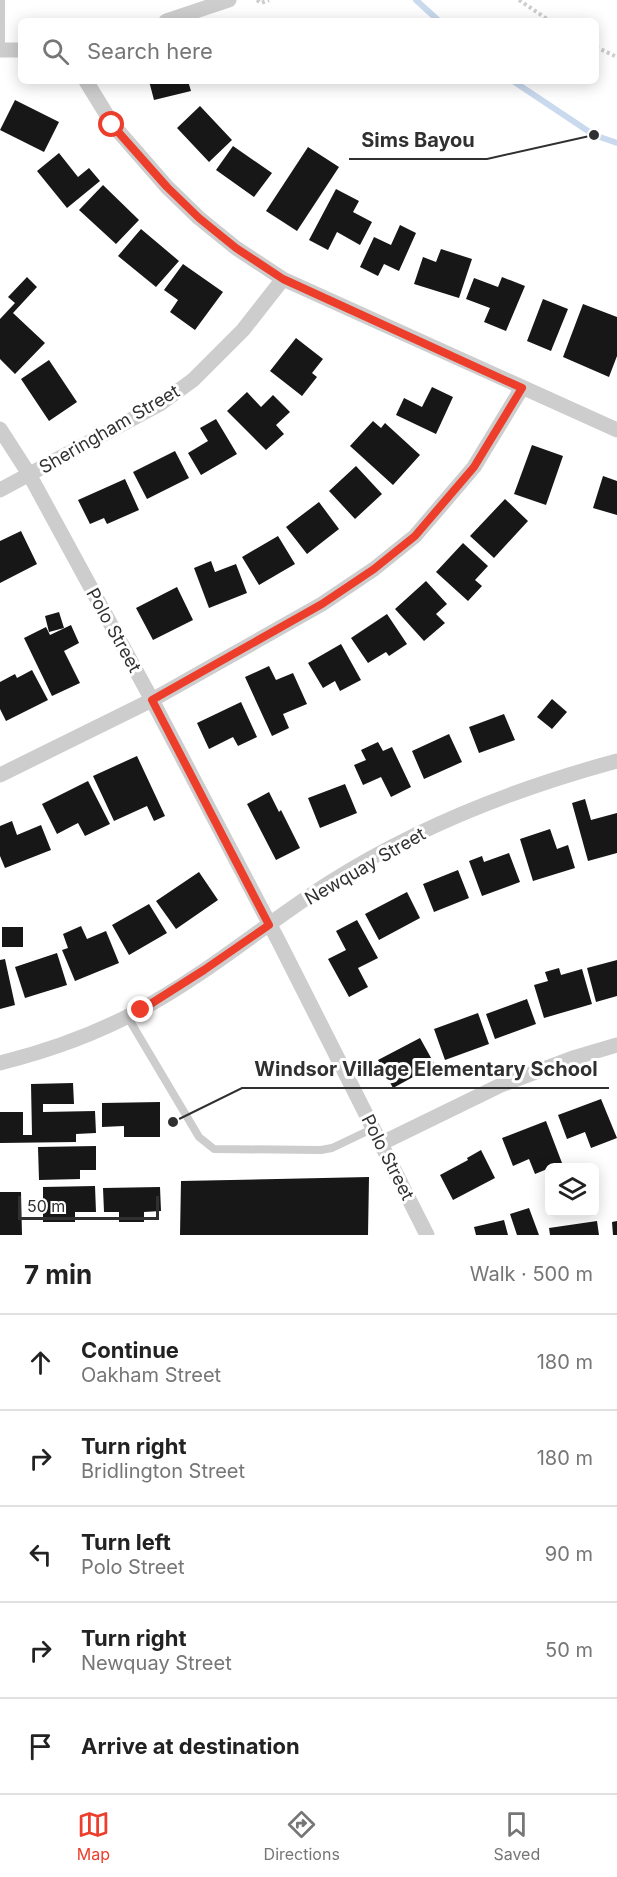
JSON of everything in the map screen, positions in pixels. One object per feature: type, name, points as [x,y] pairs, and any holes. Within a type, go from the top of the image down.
[{"type":"street","points":[[175,18],[229,0]]},
{"type":"street","points":[[0,50],[18,50]]},
{"type":"street","points":[[88,84],[112,125],[167,187],[199,218],[236,248],[283,279],[617,430]]},
{"type":"street","name":"Sheringham Street","points":[[0,490],[159,404],[193,380],[243,330],[283,279]]},
{"type":"street","points":[[0,775],[152,700],[322,604],[374,569],[415,536],[474,467],[522,388]]},
{"type":"street","name":"Polo Street","points":[[0,429],[28,474],[152,700],[382,1143],[427,1235]]},
{"type":"street","name":"Newquay Street","points":[[0,1063],[77,1040],[141,1010],[204,970],[329,883],[381,853],[516,792],[570,773],[617,761]]},
{"type":"street","points":[[382,1143],[501,1085],[573,1058],[617,1045]]},
{"type":"lane","points":[[0,50],[1,0]]},
{"type":"lane","points":[[127,1016],[199,1137],[214,1149],[332,1149],[374,1128]]},
{"type":"path","points":[[257,0],[261,3],[269,0]]},
{"type":"path","points":[[519,0],[546,18]]},
{"type":"path","points":[[599,48],[617,57]]},
{"type":"building","points":[[150,84],[189,84],[191,91],[154,100]]},
{"type":"building","points":[[15,100],[59,122],[44,152],[0,130]]},
{"type":"building","points":[[200,106],[232,140],[209,162],[177,128]]},
{"type":"building","points":[[233,146],[272,173],[254,197],[216,170]]},
{"type":"building","points":[[308,147],[339,167],[297,231],[266,211]]},
{"type":"building","points":[[59,153],[78,177],[89,168],[100,181],[67,208],[37,171]]},
{"type":"building","points":[[103,185],[139,220],[116,244],[79,210]]},
{"type":"building","points":[[336,189],[359,201],[353,212],[372,222],[360,245],[337,232],[328,250],[309,240]]},
{"type":"building","points":[[400,225],[416,233],[399,271],[384,264],[378,276],[360,267],[374,237],[391,245]]},
{"type":"building","points":[[141,229],[179,261],[156,287],[118,256]]},
{"type":"building","points":[[441,249],[472,259],[459,298],[414,284],[423,257],[436,262]]},
{"type":"building","points":[[183,264],[223,292],[195,330],[170,312],[178,300],[164,290]]},
{"type":"building","points":[[27,277],[37,287],[13,313],[45,343],[15,374],[0,359],[0,319],[15,303],[8,297]]},
{"type":"building","points":[[502,277],[525,286],[506,331],[484,322],[490,308],[466,299],[474,278],[498,287]]},
{"type":"building","points":[[543,299],[568,309],[551,351],[527,341]]},
{"type":"building","points":[[583,304],[617,317],[617,356],[609,377],[563,357]]},
{"type":"building","points":[[296,338],[323,359],[312,373],[317,377],[302,396],[270,371]]},
{"type":"building","points":[[49,360],[77,402],[49,421],[21,379]]},
{"type":"building","points":[[432,387],[453,397],[436,434],[396,415],[404,398],[422,407]]},
{"type":"building","points":[[247,392],[261,407],[273,395],[290,412],[276,425],[284,434],[266,450],[227,411]]},
{"type":"building","points":[[216,419],[237,454],[201,475],[188,453],[208,441],[200,428]]},
{"type":"building","points":[[373,421],[381,428],[385,423],[420,455],[393,485],[350,446]]},
{"type":"building","points":[[532,445],[563,456],[546,505],[514,494]]},
{"type":"building","points":[[175,451],[189,478],[147,499],[133,472]]},
{"type":"building","points":[[356,466],[382,494],[355,519],[329,491]]},
{"type":"building","points":[[603,476],[617,481],[617,515],[593,508]]},
{"type":"building","points":[[125,479],[139,510],[107,524],[104,518],[90,524],[78,500]]},
{"type":"building","points":[[505,499],[528,521],[494,558],[470,536]]},
{"type":"building","points":[[319,502],[339,529],[307,554],[286,527]]},
{"type":"building","points":[[21,531],[37,564],[0,583],[0,541]]},
{"type":"building","points":[[278,536],[295,564],[259,585],[242,557]]},
{"type":"building","points":[[463,543],[488,566],[475,580],[482,586],[468,601],[436,572]]},
{"type":"building","points":[[211,561],[215,572],[236,564],[247,593],[209,608],[194,568]]},
{"type":"building","points":[[426,581],[447,604],[436,614],[445,623],[424,641],[395,609]]},
{"type":"building","points":[[177,587],[193,620],[153,640],[136,608]]},
{"type":"building","points":[[59,612],[64,628],[49,632],[45,616]]},
{"type":"building","points":[[387,614],[407,644],[389,656],[386,652],[368,663],[351,638]]},
{"type":"building","points":[[71,625],[79,643],[64,651],[80,683],[52,696],[24,638],[46,627],[50,635]]},
{"type":"building","points":[[341,644],[361,680],[340,691],[335,681],[323,688],[308,663]]},
{"type":"building","points":[[269,666],[276,680],[293,673],[307,704],[283,714],[289,728],[272,736],[245,677]]},
{"type":"building","points":[[32,670],[48,700],[6,721],[0,709],[0,682],[15,674],[17,678]]},
{"type":"building","points":[[552,699],[567,712],[552,729],[537,717]]},
{"type":"building","points":[[241,702],[257,737],[238,746],[233,737],[209,749],[197,723]]},
{"type":"building","points":[[504,714],[515,740],[479,753],[469,727]]},
{"type":"building","points":[[449,734],[462,762],[424,779],[412,751]]},
{"type":"building","points":[[378,742],[383,751],[392,747],[411,787],[391,797],[381,777],[363,785],[354,765],[366,760],[361,750]]},
{"type":"building","points":[[137,756],[165,816],[154,821],[147,806],[114,821],[93,776]]},
{"type":"building","points":[[88,781],[110,824],[85,836],[78,823],[57,834],[42,804]]},
{"type":"building","points":[[345,784],[357,813],[320,828],[308,798]]},
{"type":"building","points":[[269,792],[300,848],[276,860],[247,804]]},
{"type":"building","points":[[585,799],[591,820],[617,813],[617,853],[588,861],[572,803]]},
{"type":"building","points":[[12,821],[17,835],[41,825],[51,850],[5,868],[0,856],[0,826]]},
{"type":"building","points":[[550,829],[557,849],[568,845],[575,868],[533,881],[520,839]]},
{"type":"building","points":[[509,853],[520,882],[482,896],[469,861],[482,856],[484,862]]},
{"type":"building","points":[[458,870],[469,898],[434,912],[423,884]]},
{"type":"building","points":[[199,872],[218,900],[176,929],[156,901]]},
{"type":"building","points":[[407,892],[420,918],[379,940],[365,914]]},
{"type":"building","points":[[149,904],[167,933],[129,955],[112,925]]},
{"type":"building","points":[[357,920],[378,958],[358,968],[368,987],[349,997],[328,959],[346,950],[336,931]]},
{"type":"building","points":[[81,926],[87,939],[106,931],[119,963],[75,981],[62,950],[68,948],[63,934]]},
{"type":"building","points":[[2,927],[23,927],[23,947],[2,947]]},
{"type":"building","points":[[57,953],[67,985],[25,998],[15,967]]},
{"type":"building","points":[[5,959],[15,1005],[0,1009],[0,960]]},
{"type":"building","points":[[617,960],[617,996],[596,1002],[587,968]]},
{"type":"building","points":[[559,968],[561,975],[582,969],[592,1004],[544,1018],[534,985],[548,981],[545,972]]},
{"type":"building","points":[[527,999],[536,1024],[495,1039],[486,1014]]},
{"type":"building","points":[[478,1013],[489,1044],[445,1060],[434,1029]]},
{"type":"building","points":[[420,1038],[435,1065],[393,1088],[378,1060]]},
{"type":"building","points":[[73,1083],[74,1104],[43,1104],[43,1112],[95,1111],[96,1133],[76,1134],[76,1142],[0,1143],[0,1112],[23,1112],[23,1135],[32,1135],[31,1084]]},
{"type":"building","points":[[601,1099],[617,1138],[591,1148],[585,1132],[567,1139],[558,1115]]},
{"type":"building","points":[[160,1102],[160,1137],[124,1137],[124,1126],[102,1127],[102,1103]]},
{"type":"building","points":[[546,1121],[562,1163],[545,1163],[545,1170],[535,1174],[529,1159],[513,1166],[502,1138]]},
{"type":"building","points":[[96,1146],[96,1170],[80,1170],[80,1179],[39,1180],[38,1147]]},
{"type":"building","points":[[481,1150],[495,1178],[453,1200],[440,1175]]},
{"type":"building","points":[[369,1177],[368,1235],[180,1235],[181,1181]]},
{"type":"building","points":[[95,1186],[96,1212],[75,1212],[75,1222],[43,1222],[43,1187]]},
{"type":"building","points":[[160,1187],[161,1211],[144,1212],[144,1222],[119,1222],[119,1212],[104,1212],[103,1188]]},
{"type":"building","points":[[0,1192],[21,1192],[22,1235],[0,1235]]},
{"type":"building","points":[[529,1208],[539,1235],[517,1235],[510,1214]]},
{"type":"building","points":[[504,1220],[508,1235],[476,1235],[474,1227]]},
{"type":"building","points":[[597,1221],[599,1235],[550,1235],[549,1228]]},
{"type":"building","points":[[617,1221],[617,1235],[613,1235],[612,1222]]},
{"type":"waterway","points":[[416,0],[436,18]]},
{"type":"waterway","points":[[518,84],[594,135],[617,143]]},
{"type":"place","name":"Sims Bayou","points":[[594,135]]},
{"type":"place","name":"Windsor Village Elementary School","points":[[173,1122]]},
{"type":"route","points":[[112,125],[167,187],[199,218],[236,248],[283,279],[522,388],[474,467],[415,536],[374,569],[322,604],[152,700],[269,925],[141,1010]]}]
